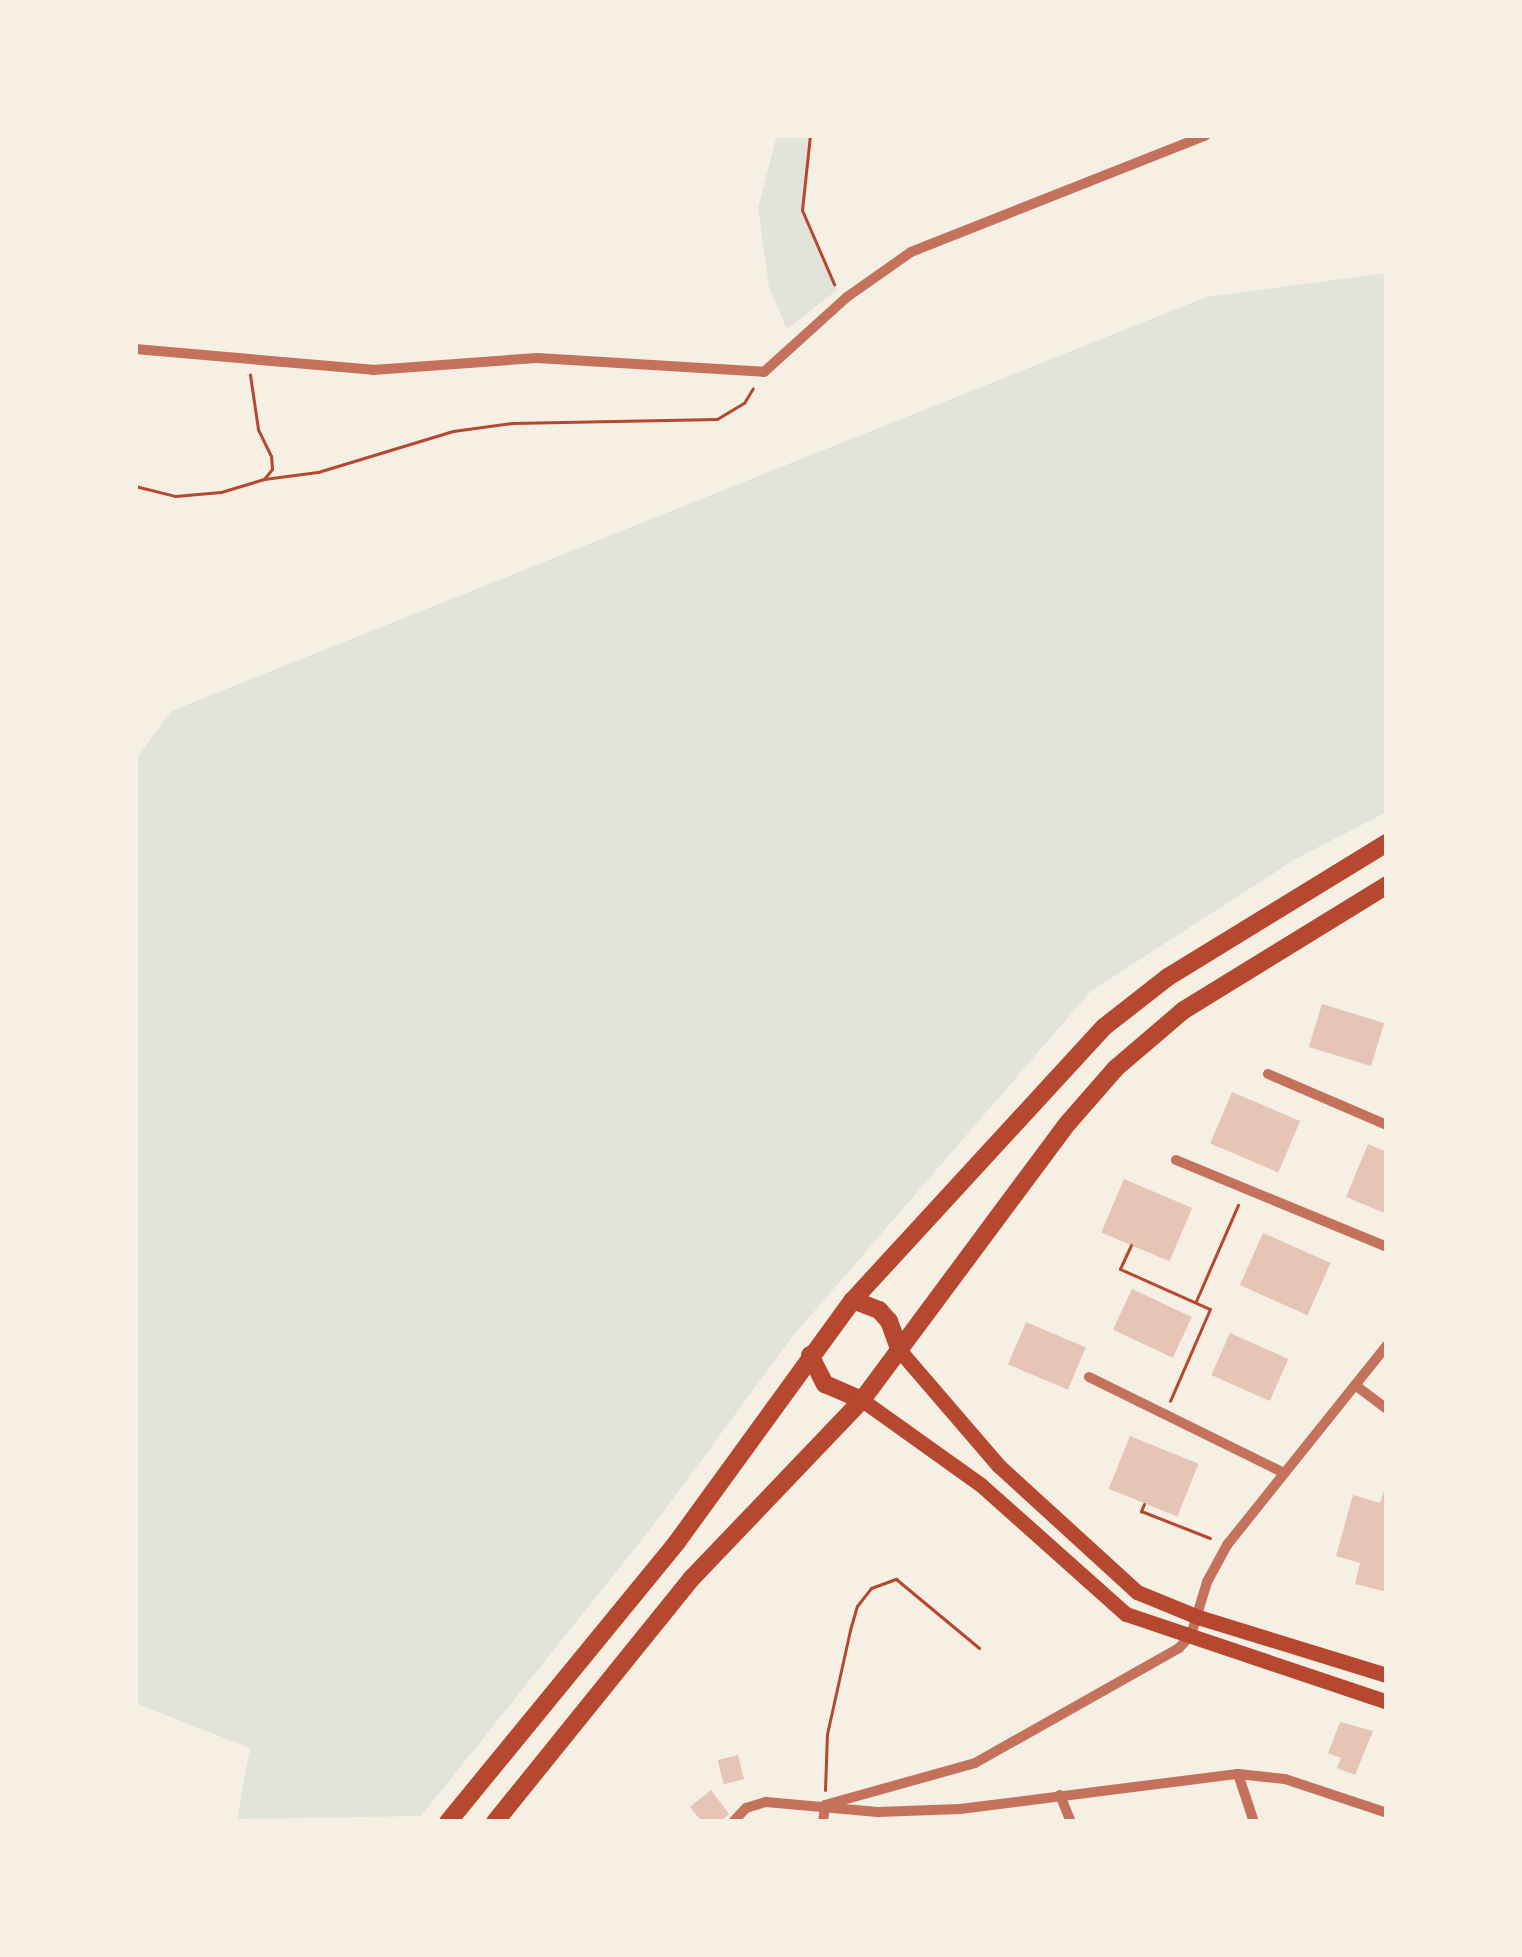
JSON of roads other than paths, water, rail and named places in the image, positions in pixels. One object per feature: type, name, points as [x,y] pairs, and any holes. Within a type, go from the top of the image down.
[{"type":"highway","points":[[448,1822],[677,1542],[853,1300],[1132,1001],[1387,843]]},
{"type":"highway","points":[[494,1822],[692,1578],[862,1400],[1068,1123],[1115,1068],[1184,1010],[1387,885]]},
{"type":"highway","points":[[853,1300],[879,1310],[889,1321],[900,1351]]},
{"type":"highway","points":[[810,1355],[825,1384],[862,1400]]},
{"type":"main road","points":[[900,1351],[977,1444],[1101,1564],[1154,1601],[1387,1675]]},
{"type":"main road","points":[[862,1400],[981,1485],[1115,1608],[1387,1702]]},
{"type":"street","points":[[135,349],[373,370],[537,358],[764,372],[841,303],[911,252],[1206,135]]},
{"type":"street","points":[[1268,1074],[1387,1125]]},
{"type":"street","points":[[1176,1160],[1387,1247]]},
{"type":"street","points":[[825,1805],[975,1763],[1156,1665],[1190,1636],[1207,1582],[1227,1545],[1387,1345]]},
{"type":"street","points":[[1089,1378],[1284,1473]]},
{"type":"street","points":[[1355,1385],[1387,1409]]},
{"type":"street","points":[[733,1822],[746,1808],[766,1802],[878,1812],[990,1806],[1238,1774],[1285,1779],[1387,1813]]},
{"type":"street","points":[[1238,1774],[1254,1822]]},
{"type":"street","points":[[1060,1795],[1072,1822]]},
{"type":"street","points":[[824,1822],[825,1805]]},
{"type":"street","points":[[979,1822],[990,1806]]}]
